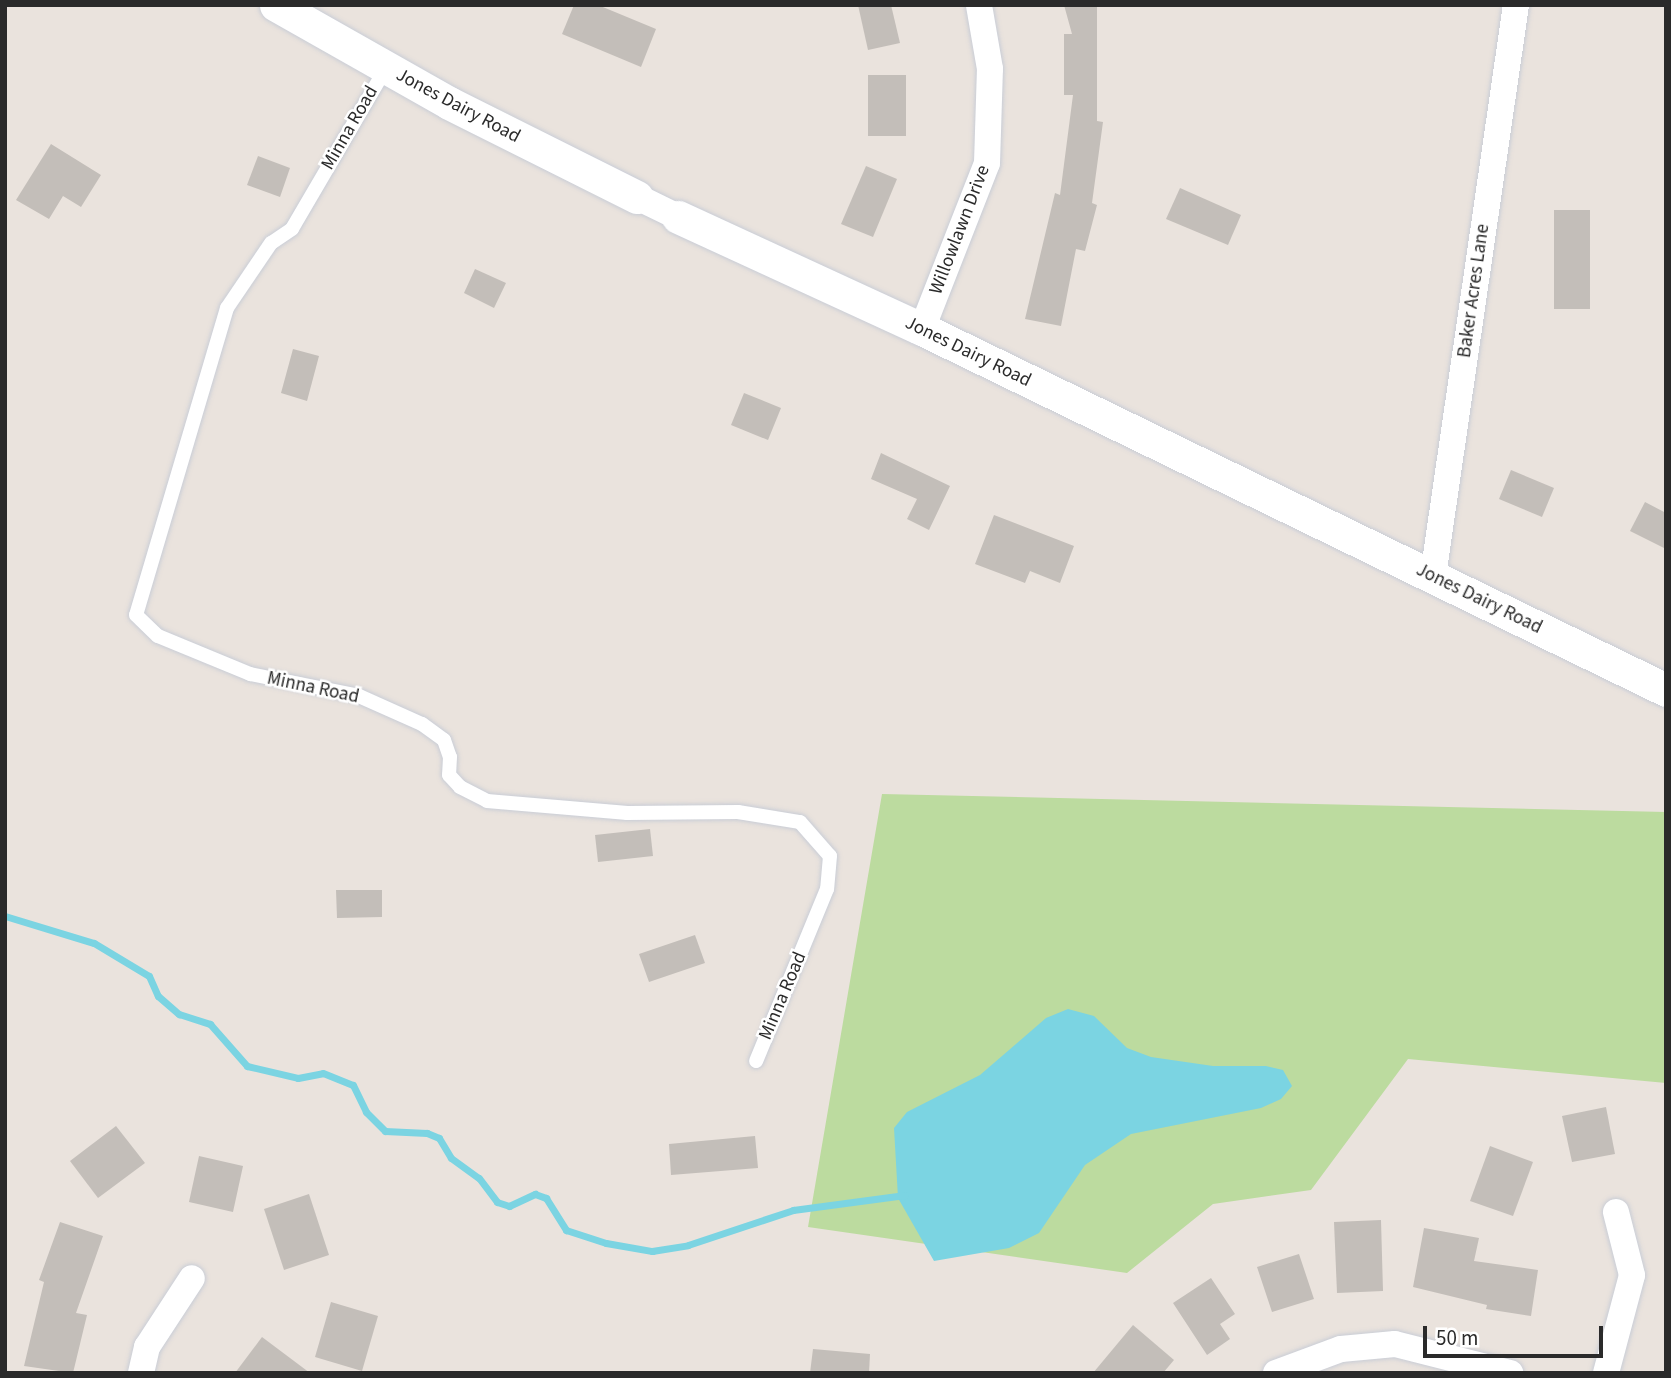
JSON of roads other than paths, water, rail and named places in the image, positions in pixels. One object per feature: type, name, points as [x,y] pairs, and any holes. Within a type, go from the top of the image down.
[{"type":"street","name":"Jones Dairy Road","points":[[276,5],[386,68],[637,197],[922,329],[1666,690]]},
{"type":"street","name":"Willowlawn Drive","points":[[922,329],[987,163],[990,69],[979,5]]},
{"type":"street","name":"Baker Acres Lane","points":[[1433,576],[1516,5]]},
{"type":"street","points":[[1605,1373],[1632,1275],[1616,1212]]},
{"type":"street","points":[[141,1373],[147,1347],[192,1278]]},
{"type":"street","points":[[1276,1373],[1340,1349],[1395,1344],[1510,1373]]},
{"type":"lane","name":"Minna Road","points":[[386,68],[292,229],[271,243],[227,308],[136,615],[158,636],[250,674],[359,696],[422,724],[443,740],[450,757],[449,775],[460,787],[487,801],[626,813],[738,812],[800,822],[830,856],[827,889],[756,1061]]},
{"type":"water","points":[[1068,1009],[1094,1016],[1127,1048],[1151,1057],[1213,1066],[1266,1066],[1283,1070],[1292,1086],[1281,1099],[1261,1108],[1131,1134],[1085,1165],[1039,1233],[1009,1248],[934,1261],[898,1198],[894,1128],[907,1112],[980,1075],[1046,1018]]},
{"type":"waterway","points":[[5,916],[94,943],[149,976],[158,996],[179,1014],[210,1024],[247,1066],[298,1078],[323,1073],[353,1085],[366,1112],[385,1131],[427,1133],[439,1138],[451,1158],[479,1178],[497,1202],[509,1206],[535,1194],[546,1198],[566,1230],[606,1243],[652,1251],[688,1245],[793,1210],[905,1195]]}]
